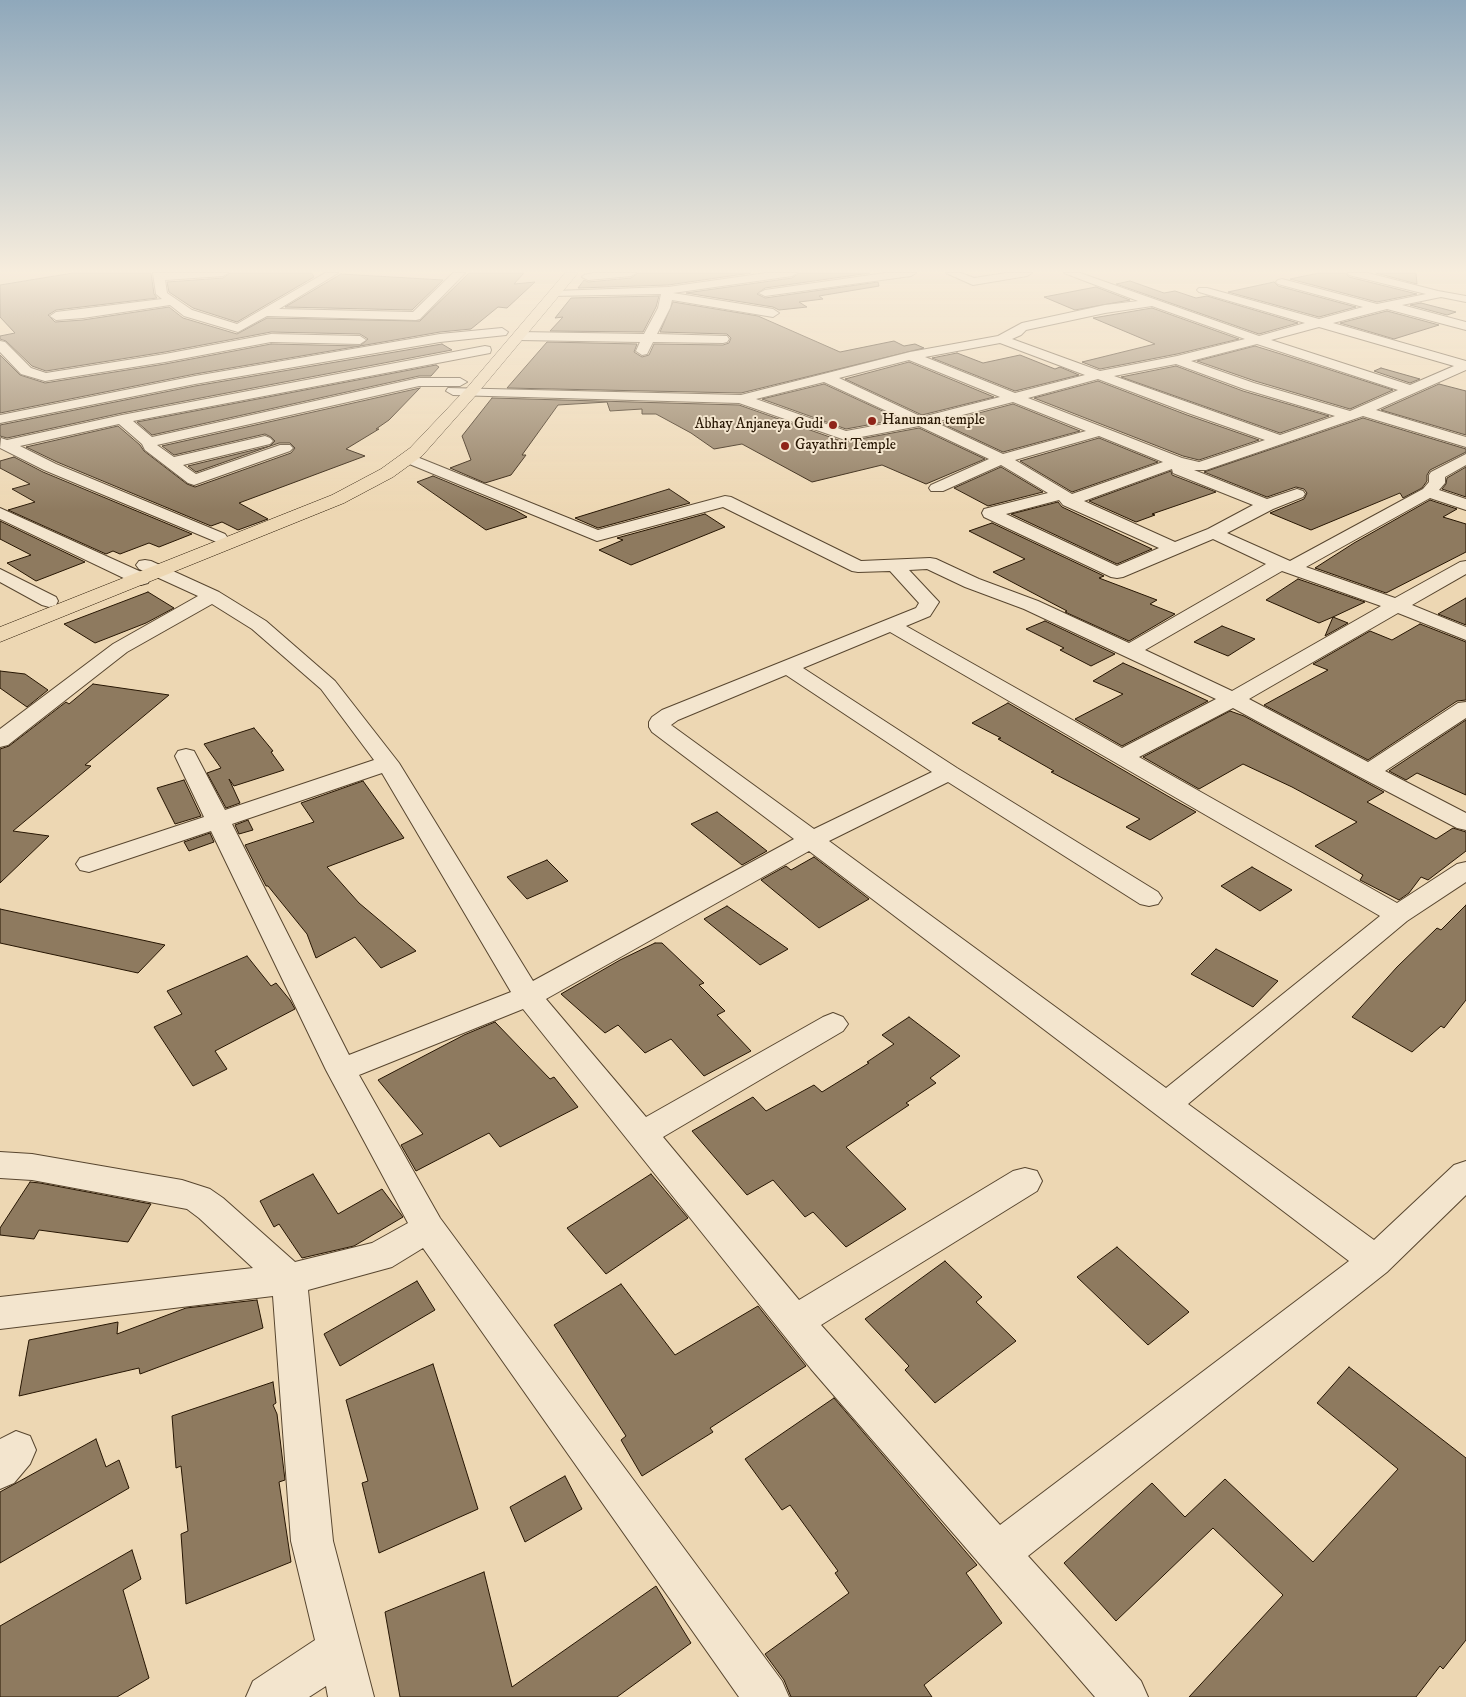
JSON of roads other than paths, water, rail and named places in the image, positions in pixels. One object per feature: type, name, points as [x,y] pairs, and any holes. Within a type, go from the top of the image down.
[{"type":"main road","points":[[0,620],[49,601],[143,572],[338,499],[379,478],[416,452],[484,352]]},
{"type":"main road","points":[[0,635],[357,477],[384,460],[400,446],[461,388],[493,352]]},
{"type":"street","points":[[7,352],[26,371],[45,377],[189,352]]},
{"type":"street","points":[[0,419],[195,380],[355,352]]},
{"type":"street","points":[[3,444],[122,419],[473,352]]},
{"type":"street","points":[[149,442],[419,382],[461,388],[741,399],[930,352]]},
{"type":"street","points":[[1037,352],[1193,410],[1281,440]]},
{"type":"street","points":[[741,399],[844,436],[919,422],[1099,375],[1208,352]]},
{"type":"street","points":[[1296,352],[1409,388]]},
{"type":"street","points":[[1420,352],[1466,365]]},
{"type":"street","points":[[910,356],[1102,431],[1267,505]]},
{"type":"street","points":[[1176,360],[1249,386],[1466,442]]},
{"type":"street","points":[[1297,494],[1267,505],[1214,533],[1117,573],[990,513],[1065,497],[1172,463],[1200,467],[1356,413],[1409,388],[1466,365]]},
{"type":"street","points":[[825,377],[1002,459],[1065,497],[1174,548]]},
{"type":"street","points":[[122,419],[149,442],[150,448],[170,463],[194,480],[282,443],[170,463]]},
{"type":"street","points":[[937,488],[1002,459],[1102,431]]},
{"type":"street","points":[[3,444],[50,467],[219,538]]},
{"type":"street","points":[[407,458],[597,536],[725,501],[858,567],[930,563],[972,583],[1031,604],[1233,699],[1466,824]]},
{"type":"street","points":[[1131,650],[1286,566],[1429,492],[1436,483],[1437,475],[1466,459]]},
{"type":"street","points":[[1429,492],[1466,505]]},
{"type":"street","points":[[0,513],[143,572],[212,596],[259,625],[328,685],[388,763],[528,996],[830,1364],[1125,1697]]},
{"type":"street","points":[[1214,533],[1286,566],[1396,605],[1466,634]]},
{"type":"street","points":[[895,565],[929,602],[924,612],[670,715],[660,722],[660,727],[1375,1260]]},
{"type":"street","points":[[1122,757],[1233,699],[1466,566]]},
{"type":"street","points":[[0,575],[49,601]]},
{"type":"street","points":[[0,740],[120,648],[212,596]]},
{"type":"street","points":[[891,625],[1398,915]]},
{"type":"street","points":[[787,667],[949,773],[1149,898]]},
{"type":"street","points":[[1368,772],[1466,708]]},
{"type":"street","points":[[186,756],[341,1070],[428,1228],[766,1697]]},
{"type":"street","points":[[89,864],[388,763]]},
{"type":"street","points":[[341,1070],[528,996],[811,840],[949,773]]},
{"type":"street","points":[[1166,1104],[1398,915],[1466,870]]},
{"type":"street","points":[[642,1134],[833,1024]]},
{"type":"street","points":[[0,1165],[32,1167],[182,1194],[198,1199],[211,1208],[289,1279],[312,1541],[351,1697]]},
{"type":"street","points":[[997,1554],[1375,1260],[1466,1174]]},
{"type":"street","points":[[796,1322],[1025,1181]]},
{"type":"street","points":[[0,1312],[289,1279],[380,1256],[428,1228]]},
{"type":"street","points":[[269,1697],[340,1650]]},
{"type":"place","name":"Hanuman temple","points":[[872,421]]},
{"type":"place","name":"Abhay Anjaneya Gudi","points":[[833,425]]},
{"type":"place","name":"Gayathri Temple","points":[[785,446]]}]
